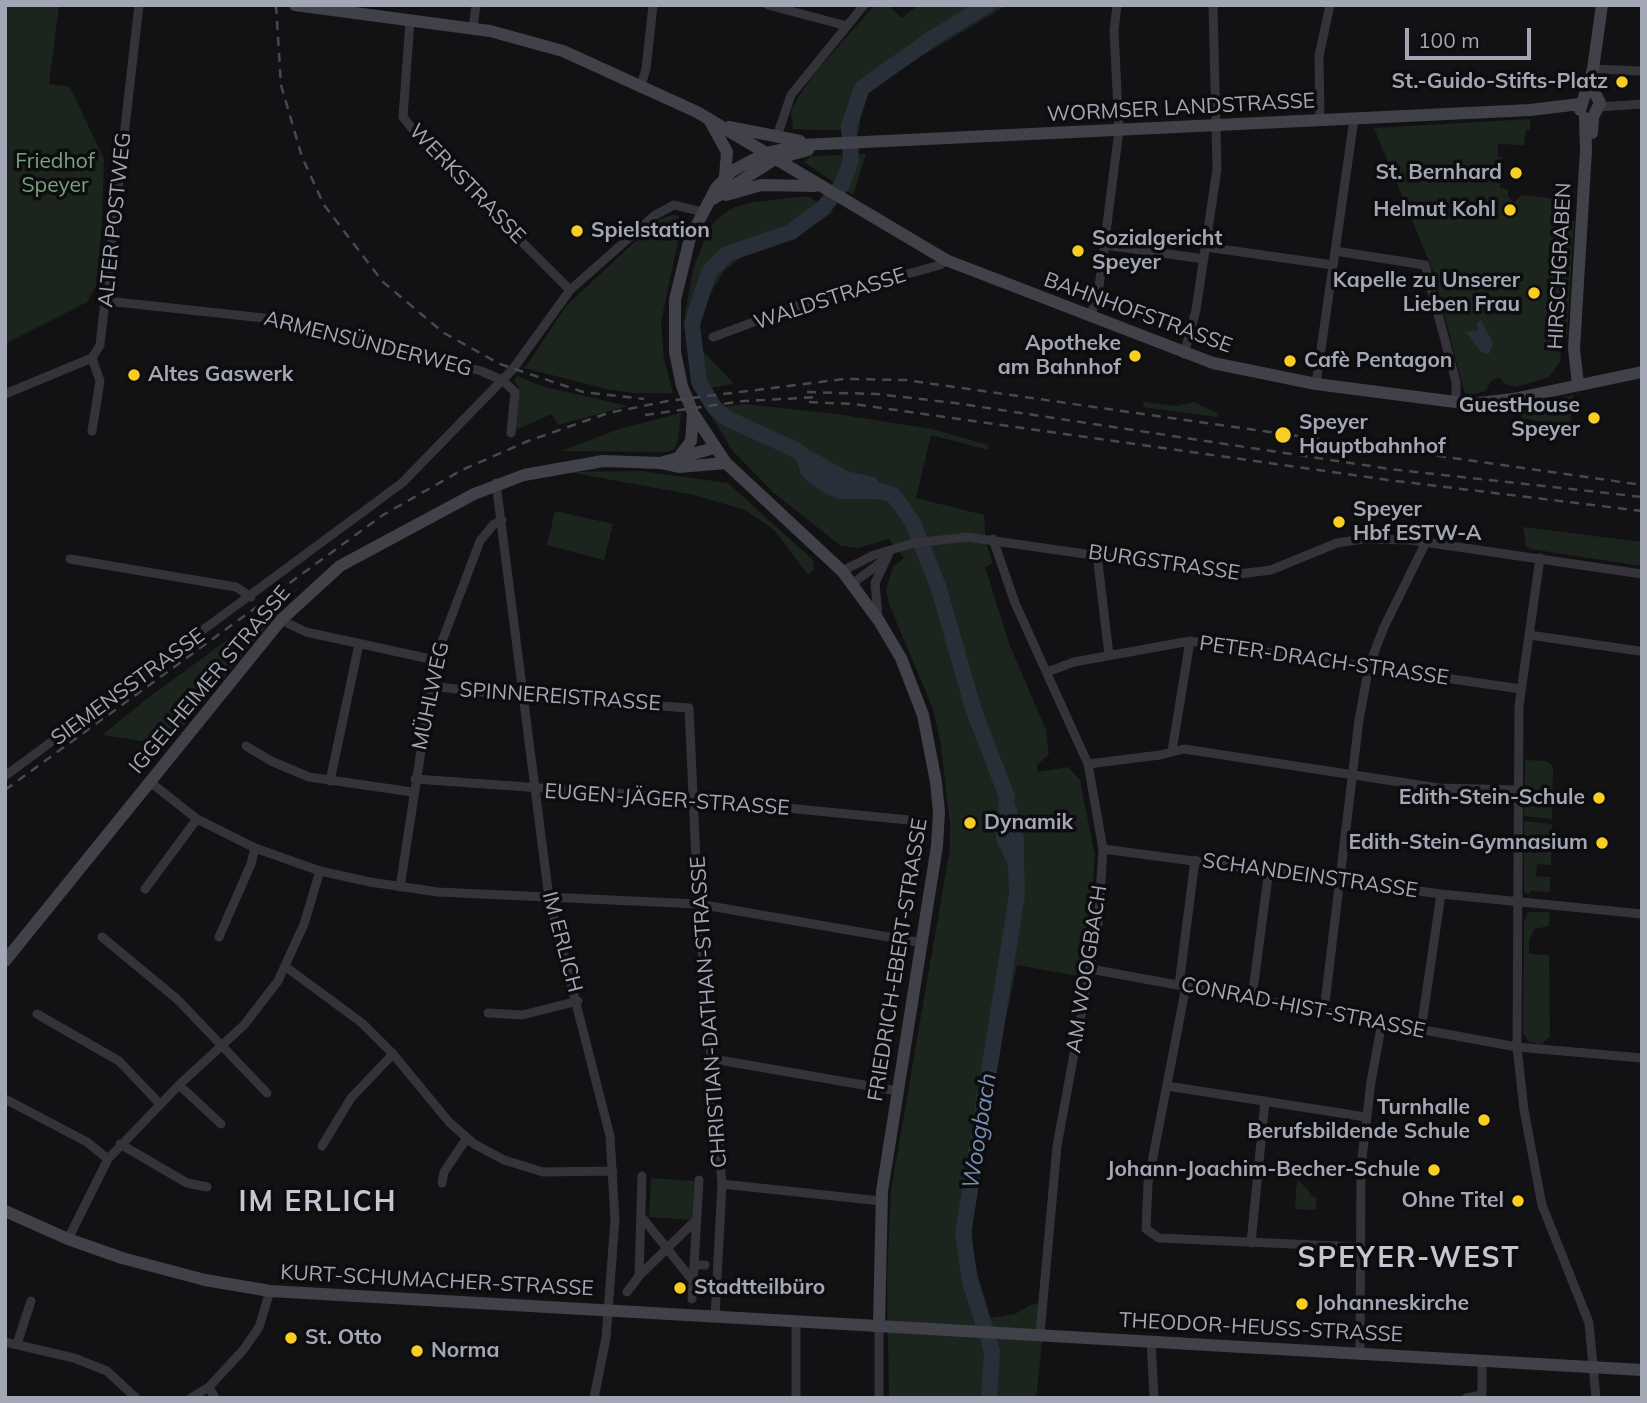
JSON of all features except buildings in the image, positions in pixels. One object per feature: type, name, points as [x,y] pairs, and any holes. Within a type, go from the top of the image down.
[{"type":"main road","points":[[295,5],[473,29],[550,46],[641,85],[707,118],[771,156],[706,207]]},
{"type":"main road","name":"HIRSCHGRABEN","points":[[1578,384],[1574,349],[1586,150],[1602,5]]},
{"type":"main road","name":"WORMSER LANDSTRASSE","points":[[771,156],[831,144],[862,142],[1590,106]]},
{"type":"main road","points":[[707,118],[727,152],[725,176]]},
{"type":"main road","points":[[723,127],[831,144]]},
{"type":"main road","name":"FRIEDRICH-EBERT-STRASSE","points":[[771,156],[725,176],[706,207],[683,260],[673,322],[681,386],[714,448],[726,463],[842,571],[879,621],[901,659],[923,715],[936,782],[936,822],[923,943],[881,1201],[879,1325]]},
{"type":"main road","name":"BAHNHOFSTRASSE","points":[[771,156],[946,260],[1184,354],[1230,368],[1316,384],[1483,404],[1642,372]]},
{"type":"main road","points":[[706,207],[761,185],[822,188]]},
{"type":"main road","points":[[679,457],[691,441],[693,413]]},
{"type":"main road","name":"IGGELHEIMER STRASSE","points":[[660,463],[714,448]]},
{"type":"main road","name":"IGGELHEIMER STRASSE","points":[[5,961],[281,620],[340,566],[496,483],[541,470],[583,463],[660,463],[679,467],[726,463]]},
{"type":"main road","name":"KURT-SCHUMACHER-STRASSE","points":[[5,1211],[68,1239],[183,1275],[270,1291],[879,1325]]},
{"type":"main road","name":"THEODOR-HEUSS-STRASSE","points":[[879,1325],[1642,1370]]},
{"type":"street","name":"ALTER POSTWEG","points":[[92,431],[100,381],[92,358],[100,345],[107,301],[139,5]]},
{"type":"street","points":[[473,29],[476,5]]},
{"type":"street","points":[[641,85],[653,5]]},
{"type":"street","points":[[768,5],[847,26]]},
{"type":"street","points":[[777,136],[791,94],[864,5]]},
{"type":"street","points":[[1090,317],[1098,295],[1119,130],[1114,31],[1117,5]]},
{"type":"street","points":[[1184,354],[1204,259],[1217,169],[1213,5]]},
{"type":"street","points":[[1320,120],[1319,56],[1330,5]]},
{"type":"street","name":"WERKSTRASSE","points":[[410,20],[403,117],[424,144],[570,290]]},
{"type":"street","points":[[1593,69],[1642,71]]},
{"type":"street","points":[[1590,106],[1642,104]]},
{"type":"street","points":[[1316,384],[1354,119]]},
{"type":"street","name":"SIEMENSSTRASSE","points":[[5,776],[402,483],[519,363],[570,290],[663,209],[679,205],[706,207]]},
{"type":"street","points":[[1105,245],[1204,259]]},
{"type":"street","points":[[1206,247],[1333,265]]},
{"type":"street","points":[[1335,251],[1425,265],[1456,382],[1456,402]]},
{"type":"street","name":"WALDSTRASSE","points":[[713,337],[811,301],[940,265],[946,260]]},
{"type":"street","name":"ARMENSÜNDERWEG","points":[[107,301],[301,323],[461,365],[502,380]]},
{"type":"street","points":[[5,394],[92,358]]},
{"type":"street","points":[[502,380],[515,393],[511,433]]},
{"type":"street","name":"IM ERLICH","points":[[496,483],[526,697],[549,898],[578,1001],[610,1136],[615,1219],[608,1310],[595,1398]]},
{"type":"street","name":"MÜHLWEG","points":[[400,887],[412,792],[435,660],[480,541],[493,525],[502,520]]},
{"type":"street","name":"BURGSTRASSE","points":[[842,571],[874,555],[890,553],[930,540],[993,539],[1198,571],[1249,575],[1271,570],[1348,540],[1426,542],[1642,574]]},
{"type":"street","name":"AM WOOGBACH","points":[[993,539],[1015,603],[1088,764],[1103,849],[1100,907],[1057,1146],[1040,1334]]},
{"type":"street","points":[[1324,1011],[1369,666],[1384,627],[1426,542]]},
{"type":"street","points":[[879,621],[875,583],[890,553]]},
{"type":"street","name":"BURGSTRASSE","points":[[852,584],[890,553]]},
{"type":"street","points":[[1097,554],[1109,655]]},
{"type":"street","points":[[1540,558],[1521,689],[1517,1047],[1524,1110],[1542,1205],[1589,1323],[1595,1398]]},
{"type":"street","points":[[70,559],[236,587],[251,597]]},
{"type":"street","points":[[281,620],[294,628],[435,660]]},
{"type":"street","points":[[1530,635],[1639,651]]},
{"type":"street","points":[[1172,751],[1190,641]]},
{"type":"street","name":"PETER-DRACH-STRASSE","points":[[1046,672],[1074,662],[1190,641],[1521,689]]},
{"type":"street","points":[[330,781],[359,644]]},
{"type":"street","name":"SPINNEREISTRASSE","points":[[430,686],[526,697],[690,708]]},
{"type":"street","name":"CHRISTIAN-DATHAN-STRASSE","points":[[690,708],[698,904],[722,1184],[721,1254],[715,1317]]},
{"type":"street","points":[[246,746],[288,770],[330,781],[412,792]]},
{"type":"street","points":[[1088,764],[1160,755],[1184,749],[1439,788],[1518,790]]},
{"type":"street","name":"EUGEN-JÄGER-STRASSE","points":[[415,779],[537,790],[695,799],[919,821]]},
{"type":"street","points":[[150,782],[197,819],[255,848],[320,871],[400,887],[549,898],[698,904],[923,943]]},
{"type":"street","points":[[145,888],[197,819]]},
{"type":"street","points":[[219,937],[251,864],[255,848]]},
{"type":"street","name":"SCHANDEINSTRASSE","points":[[1103,849],[1441,894],[1642,914]]},
{"type":"street","points":[[1195,860],[1183,985],[1144,1223],[1149,1234],[1159,1238],[1359,1247]]},
{"type":"street","points":[[1252,998],[1269,869]]},
{"type":"street","points":[[68,1239],[108,1159],[120,1144],[257,1011],[286,967],[320,871]]},
{"type":"street","points":[[1421,1030],[1441,894]]},
{"type":"street","points":[[102,937],[177,999],[267,1093]]},
{"type":"street","points":[[286,967],[350,1012],[393,1054],[431,1101],[467,1138],[503,1160],[529,1169],[543,1172],[613,1171]]},
{"type":"street","name":"CONRAD-HIST-STRASSE","points":[[1090,969],[1517,1047],[1642,1058]]},
{"type":"street","points":[[488,1013],[522,1014],[578,1001]]},
{"type":"street","points":[[37,1014],[118,1061],[160,1104]]},
{"type":"street","points":[[1360,1353],[1359,1247],[1366,1117],[1382,1022]]},
{"type":"street","points":[[322,1146],[351,1098],[393,1054]]},
{"type":"street","points":[[713,1059],[898,1091]]},
{"type":"street","points":[[179,1085],[221,1124]]},
{"type":"street","points":[[1167,1086],[1366,1117]]},
{"type":"street","points":[[5,1099],[75,1136],[108,1159]]},
{"type":"street","points":[[1251,1243],[1265,1101]]},
{"type":"street","points":[[442,1183],[444,1172],[467,1138]]},
{"type":"street","points":[[120,1144],[187,1183],[207,1187]]},
{"type":"street","points":[[639,1276],[642,1176]]},
{"type":"street","points":[[692,1298],[699,1180]]},
{"type":"street","points":[[722,1184],[881,1201]]},
{"type":"street","points":[[641,1216],[693,1281]]},
{"type":"street","points":[[627,1292],[639,1276],[697,1219]]},
{"type":"street","points":[[694,1265],[705,1265]]},
{"type":"street","points":[[191,1398],[209,1387],[242,1353],[259,1326],[270,1291]]},
{"type":"street","points":[[17,1344],[31,1301]]},
{"type":"street","points":[[796,1321],[796,1398]]},
{"type":"street","name":"FRIEDRICH-EBERT-STRASSE","points":[[879,1325],[879,1398]]},
{"type":"street","points":[[1151,1340],[1154,1398]]},
{"type":"street","points":[[5,1342],[74,1358],[107,1371],[136,1398]]},
{"type":"street","points":[[1466,1398],[1482,1397],[1482,1360]]},
{"type":"street","points":[[209,1387],[215,1398]]},
{"type":"green space","name":"Friedhof Speyer","points":[[5,5],[59,5],[49,84],[70,87],[104,159],[96,286],[87,302],[5,344]]},
{"type":"green space","points":[[875,5],[889,5],[901,18],[919,5],[1007,5],[869,88],[862,104],[859,131],[793,129],[791,112],[797,99],[817,70]]},
{"type":"green space","points":[[1530,119],[1530,130],[1526,130],[1524,145],[1498,144],[1498,157],[1502,157],[1500,188],[1508,189],[1508,197],[1514,202],[1522,195],[1558,199],[1559,221],[1574,221],[1567,337],[1556,345],[1561,351],[1560,362],[1549,377],[1516,387],[1505,384],[1499,377],[1491,381],[1486,391],[1469,395],[1465,394],[1433,271],[1374,128]]},
{"type":"green space","points":[[855,154],[866,154],[853,195],[844,189]]},
{"type":"green space","points":[[848,155],[838,185],[804,162],[811,156]]},
{"type":"green space","points":[[809,197],[834,212],[791,240],[746,253],[724,271],[698,314],[695,329],[701,349],[734,384],[696,390],[685,314],[693,269],[708,231],[717,219],[731,209],[748,203]]},
{"type":"green space","points":[[672,215],[679,216],[681,226],[661,322],[664,359],[673,393],[633,393],[606,389],[525,368],[566,306],[658,220]]},
{"type":"green space","points":[[517,376],[545,387],[628,406],[558,425],[552,414],[515,430],[519,388],[514,380]]},
{"type":"green space","points":[[1574,395],[1570,426],[1522,418],[1523,406]]},
{"type":"green space","points":[[1144,402],[1176,406],[1194,402],[1218,413],[1218,417],[1143,407]]},
{"type":"green space","points":[[744,404],[836,414],[932,429],[988,445],[988,450],[931,435],[916,498],[984,515],[986,543],[993,563],[985,567],[1009,643],[1046,730],[1049,754],[1037,765],[1038,772],[1068,767],[1080,780],[1095,856],[1091,905],[1078,976],[1017,965],[996,1066],[972,1226],[974,1263],[991,1318],[1015,1314],[1032,1304],[1046,1305],[1036,1398],[889,1398],[887,1278],[891,1190],[950,848],[950,823],[941,745],[933,709],[889,604],[886,590],[893,567],[904,558],[889,539],[858,548],[841,546],[773,492],[732,450],[707,409]]},
{"type":"green space","points":[[681,413],[678,440],[674,449],[667,452],[561,451],[619,429]]},
{"type":"green space","points":[[641,471],[728,483],[813,560],[814,570],[808,575],[774,530],[745,510],[694,495],[569,472]]},
{"type":"green space","points":[[555,511],[613,524],[604,560],[547,545]]},
{"type":"green space","points":[[1523,527],[1642,542],[1642,566],[1530,549],[1526,546]]},
{"type":"green space","points":[[298,588],[168,745],[102,735],[148,698]]},
{"type":"green space","points":[[1525,760],[1546,761],[1553,767],[1552,819],[1524,816]]},
{"type":"green space","points":[[1524,821],[1552,824],[1551,865],[1537,864],[1536,876],[1550,877],[1550,892],[1531,891],[1528,895],[1524,891]]},
{"type":"green space","points":[[1528,912],[1550,912],[1549,926],[1534,929],[1529,941],[1529,954],[1549,955],[1550,1036],[1542,1044],[1529,1042],[1523,1033],[1524,921]]},
{"type":"green space","points":[[651,1178],[694,1181],[692,1220],[649,1217]]},
{"type":"green space","points":[[1297,1179],[1310,1192],[1310,1196],[1316,1197],[1316,1210],[1295,1209]]},
{"type":"shaded area","points":[[1481,320],[1493,343],[1489,354],[1481,352],[1466,332],[1478,330],[1477,323]]},
{"type":"waterway","name":"Woogbach","points":[[987,5],[931,39],[862,88],[849,126],[851,161],[842,185],[823,208],[791,232],[727,254],[709,272],[692,324],[699,382],[714,407],[726,418],[796,450],[804,456],[808,470],[831,487],[840,491],[879,491],[893,495],[912,521],[938,586],[974,711],[1007,797],[1004,838],[1016,863],[1017,895],[963,1234],[970,1281],[992,1351],[989,1398]]},
{"type":"waterway","name":"Woogbach","points":[[804,456],[845,479],[870,484]]},
{"type":"waterway","name":"Woogbach","points":[[1009,810],[1016,839],[1016,863]]},
{"type":"tunnel","points":[[919,821],[932,822]]},
{"type":"railway","points":[[276,5],[281,85],[302,157],[324,205],[383,282],[444,333],[500,364],[583,392],[644,399]]},
{"type":"railway","points":[[5,790],[383,515],[462,470],[528,441],[608,413],[668,401],[844,379],[905,380],[1642,485]]},
{"type":"railway","points":[[807,392],[877,394],[955,403],[1390,469],[1642,497]]},
{"type":"railway","points":[[645,415],[744,401],[819,397]]},
{"type":"railway","points":[[809,402],[853,404],[1388,480],[1642,511]]},
{"type":"place","name":"St.-Guido-Stifts-Platz","points":[[1622,82]]},
{"type":"place","name":"St. Bernhard","points":[[1516,173]]},
{"type":"place","name":"Helmut Kohl","points":[[1510,210]]},
{"type":"place","name":"Spielstation","points":[[577,231]]},
{"type":"place","name":"Sozialgericht Speyer","points":[[1078,251]]},
{"type":"place","name":"Kapelle zu Unserer Lieben Frau","points":[[1534,293]]},
{"type":"place","name":"Apotheke am Bahnhof","points":[[1135,356]]},
{"type":"place","name":"Cafè Pentagon","points":[[1290,361]]},
{"type":"place","name":"Altes Gaswerk","points":[[134,375]]},
{"type":"place","name":"GuestHouse Speyer","points":[[1594,418]]},
{"type":"place","name":"Speyer Hauptbahnhof","points":[[1283,435]]},
{"type":"place","name":"Speyer Hbf ESTW-A","points":[[1339,522]]},
{"type":"place","name":"Edith-Stein-Schule","points":[[1599,798]]},
{"type":"place","name":"Dynamik","points":[[970,823]]},
{"type":"place","name":"Edith-Stein-Gymnasium","points":[[1602,843]]},
{"type":"place","name":"Turnhalle Berufsbildende Schule","points":[[1484,1120]]},
{"type":"place","name":"Johann-Joachim-Becher-Schule","points":[[1434,1170]]},
{"type":"place","name":"Ohne Titel","points":[[1518,1201]]},
{"type":"place","name":"Stadtteilbüro","points":[[680,1288]]},
{"type":"place","name":"Johanneskirche","points":[[1302,1304]]},
{"type":"place","name":"St. Otto","points":[[291,1338]]},
{"type":"place","name":"Norma","points":[[417,1351]]},
{"type":"district","name":"IM ERLICH","points":[[318,1203]]},
{"type":"district","name":"SPEYER-WEST","points":[[1409,1259]]}]
